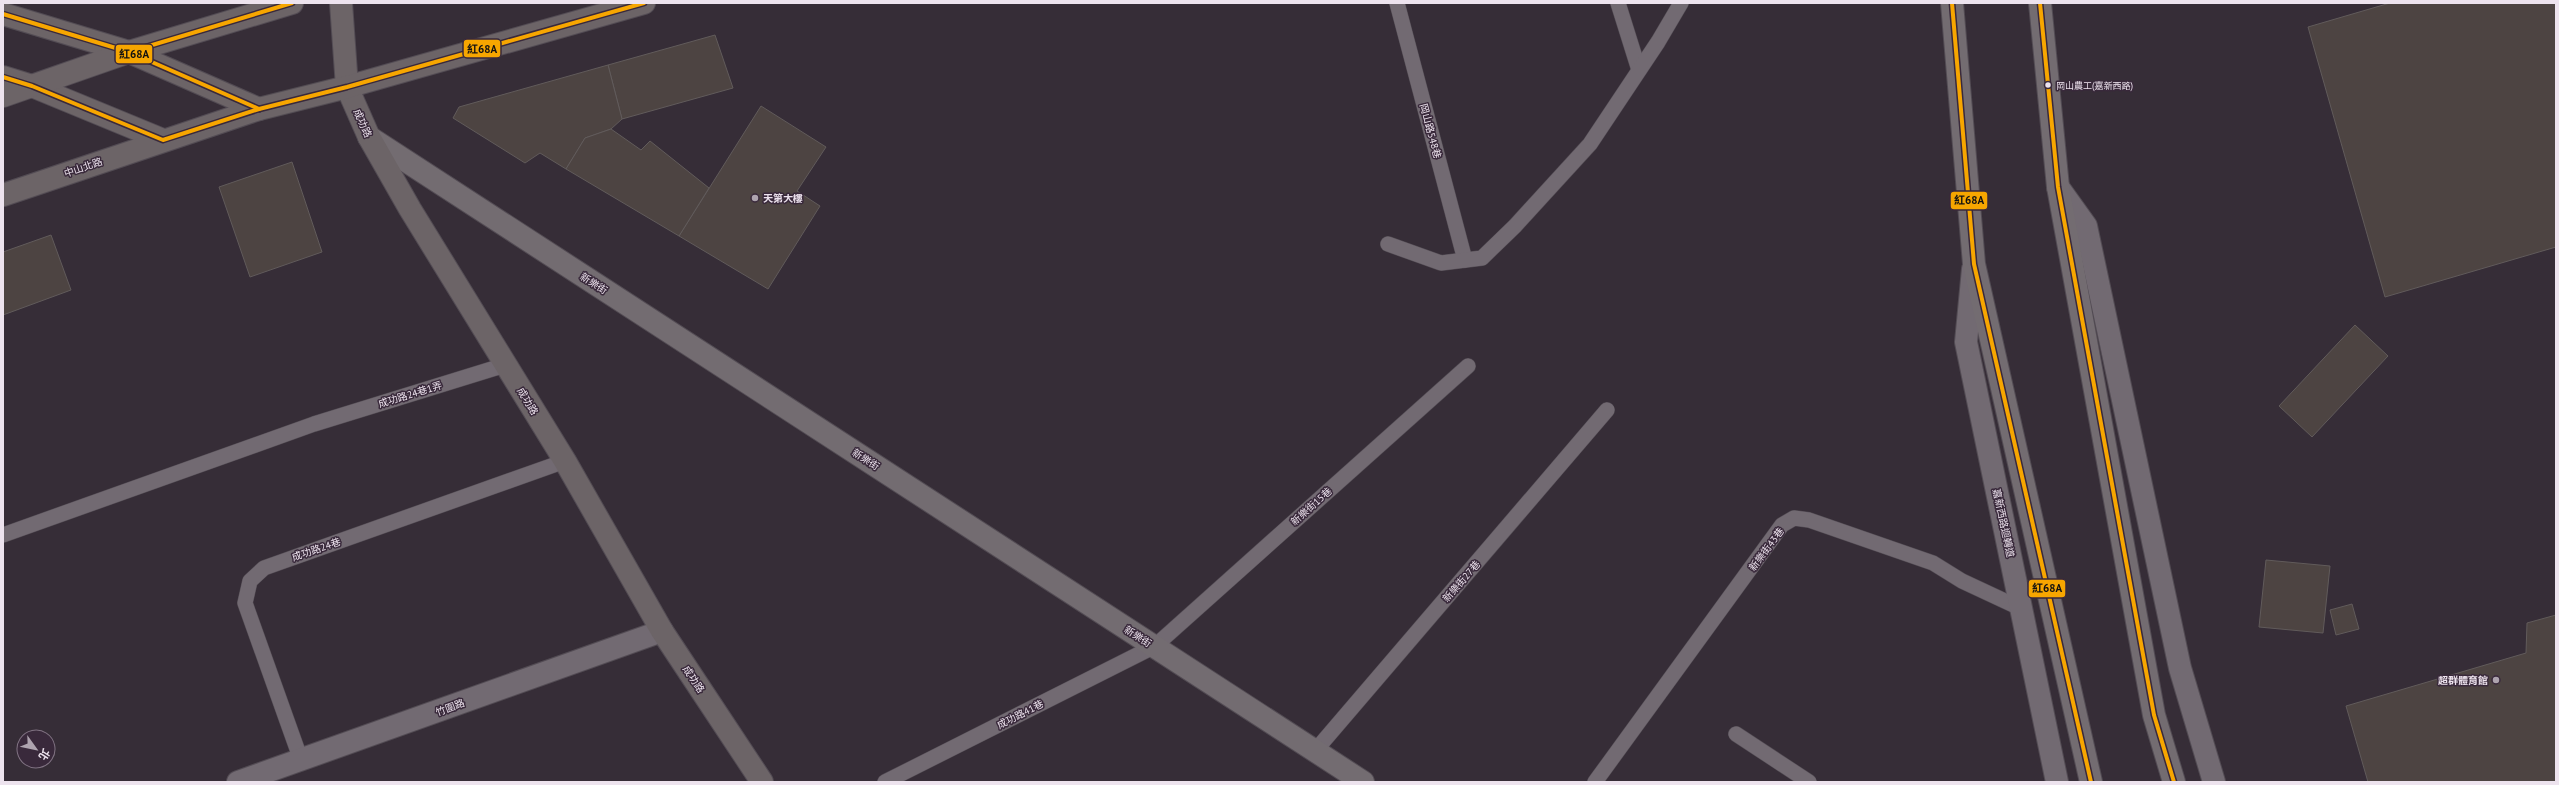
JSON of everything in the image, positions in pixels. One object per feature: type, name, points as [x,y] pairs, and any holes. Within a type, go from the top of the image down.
[{"type":"main road","points":[[3,96],[129,52],[292,3]]},
{"type":"main road","name":"成功路","points":[[341,3],[347,87],[369,137],[410,209],[564,461],[662,631],[759,781]]},
{"type":"main road","name":"中山北路","points":[[3,195],[259,109],[347,87],[644,3]]},
{"type":"main road","points":[[3,14],[129,52],[259,109]]},
{"type":"main road","points":[[3,77],[32,86],[163,140]]},
{"type":"street","points":[[1952,3],[1974,264],[2091,782]]},
{"type":"street","points":[[2040,3],[2058,187],[2154,715],[2174,782]]},
{"type":"street","name":"新樂街","points":[[369,137],[1363,782]]},
{"type":"street","points":[[2058,187],[2086,226],[2180,668],[2214,782]]},
{"type":"street","name":"嘉新西路迴轉道","points":[[1974,264],[1966,342],[2057,782]]},
{"type":"street","name":"竹圍路","points":[[238,782],[662,631]]},
{"type":"lane","name":"岡山路548巷","points":[[1396,3],[1465,260]]},
{"type":"lane","points":[[1618,3],[1640,70]]},
{"type":"lane","points":[[1388,244],[1441,263],[1482,258],[1515,226],[1585,150],[1640,70],[1681,3]]},
{"type":"lane","name":"成功路24巷1弄","points":[[3,535],[314,424],[505,365]]},
{"type":"lane","name":"新樂街15巷","points":[[1155,646],[1468,366]]},
{"type":"lane","name":"新樂街27巷","points":[[1316,751],[1607,410]]},
{"type":"lane","name":"成功路24巷","points":[[301,760],[245,603],[250,581],[264,568],[564,461]]},
{"type":"lane","name":"新樂街43巷","points":[[1596,782],[1782,525],[1794,518],[1809,520],[1933,563],[1962,581],[2022,609]]},
{"type":"lane","name":"成功路41巷","points":[[885,782],[1155,646]]},
{"type":"lane","points":[[1736,734],[1809,782]]},
{"type":"building","points":[[2390,3],[2556,3],[2556,247],[2385,297],[2308,27]]},
{"type":"building","points":[[715,35],[733,88],[622,119],[608,65]]},
{"type":"building","points":[[608,65],[622,119],[611,129],[585,138],[566,169],[540,153],[525,163],[453,118],[459,107]]},
{"type":"building","name":"天第大樓","points":[[761,106],[826,147],[797,191],[820,206],[768,289],[679,236]]},
{"type":"building","points":[[611,129],[641,150],[650,141],[709,188],[679,236],[566,169],[585,138]]},
{"type":"building","points":[[292,162],[322,252],[250,277],[219,187]]},
{"type":"building","points":[[51,235],[71,290],[3,315],[3,252]]},
{"type":"building","points":[[2355,325],[2388,356],[2312,437],[2279,406]]},
{"type":"building","points":[[2266,560],[2330,566],[2323,633],[2259,627]]},
{"type":"building","points":[[2352,604],[2359,629],[2336,635],[2330,610]]},
{"type":"building","name":"超群體育館","points":[[2556,615],[2556,782],[2368,782],[2346,706],[2526,653],[2527,623]]},
{"type":"transit line","name":"紅68A","points":[[129,52],[292,3]]},
{"type":"transit line","name":"紅68A","points":[[3,77],[32,86],[163,140],[259,109],[347,87],[644,3]]},
{"type":"transit line","name":"紅68A","points":[[1952,3],[1974,264],[2091,782]]},
{"type":"transit line","name":"紅68A","points":[[2040,3],[2058,187],[2154,715],[2174,782]]},
{"type":"transit line","name":"紅68A","points":[[3,14],[129,52],[259,109]]},
{"type":"place","name":"岡山農工(嘉新西路)","points":[[2048,85]]},
{"type":"place","name":"天第大樓","points":[[755,198]]},
{"type":"place","name":"超群體育館","points":[[2496,680]]}]
